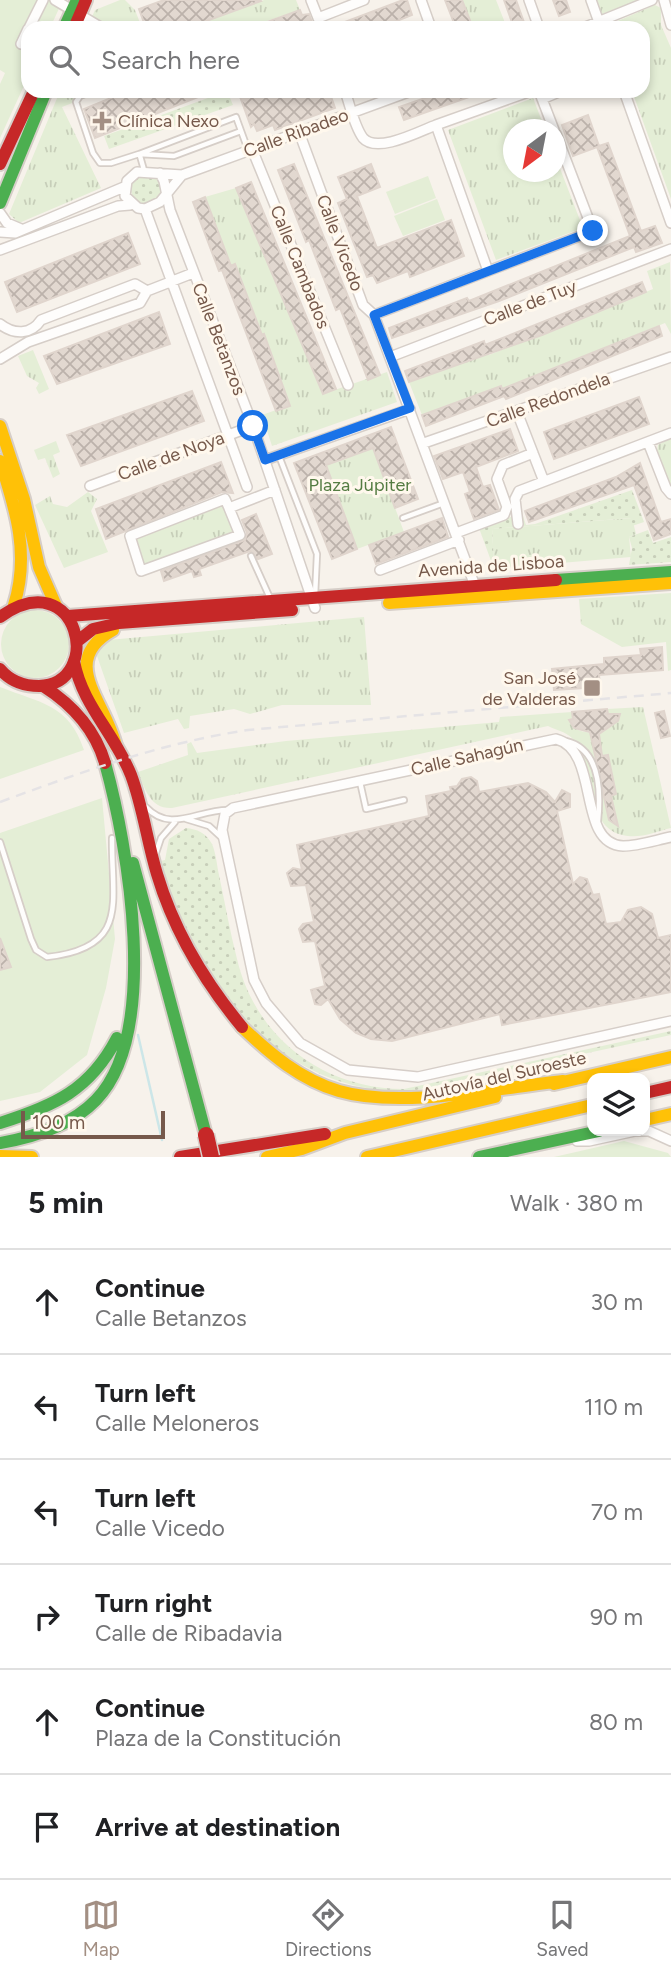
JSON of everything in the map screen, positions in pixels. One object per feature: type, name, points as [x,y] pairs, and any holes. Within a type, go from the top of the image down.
[{"type":"main road","points":[[0,164],[31,98]]},
{"type":"main road","points":[[0,204],[43,98]]},
{"type":"main road","points":[[0,426],[24,499],[39,567],[79,640],[74,661],[62,677],[43,686]]},
{"type":"main road","points":[[0,461],[16,511],[24,558],[24,578],[13,606],[0,617]]},
{"type":"main road","name":"Avenida de Lisboa","points":[[79,640],[102,625],[162,621],[475,586],[671,572]]},
{"type":"main road","name":"Avenida de Lisboa","points":[[13,606],[38,601],[62,611],[272,602],[315,604],[671,583]]},
{"type":"main road","points":[[162,621],[105,633],[98,637],[88,655],[87,681],[113,727],[162,936],[175,1010]]},
{"type":"main road","points":[[74,661],[82,693],[132,778],[156,868],[183,943],[213,993],[257,1044],[306,1077],[330,1088],[380,1099],[563,1082]]},
{"type":"main road","points":[[0,669],[19,684],[43,686],[66,702],[85,721],[103,754],[130,901],[133,989],[128,1032],[113,1075],[104,1090],[88,1108],[52,1128],[0,1143]]},
{"type":"main road","points":[[109,780],[175,1010],[211,1157]]},
{"type":"main road","points":[[0,1123],[31,1113],[79,1091],[111,1052],[133,989]]},
{"type":"main road","name":"Autovía del Suroeste","points":[[267,1157],[302,1149],[345,1133],[671,1057]]},
{"type":"main road","points":[[650,1092],[671,1087]]},
{"type":"main road","points":[[367,1157],[587,1106]]},
{"type":"main road","points":[[650,1119],[671,1114]]},
{"type":"main road","name":"Autovía del Suroeste","points":[[180,1157],[298,1136],[345,1133]]},
{"type":"main road","points":[[480,1157],[587,1134]]},
{"type":"main road","points":[[0,1156],[32,1157]]},
{"type":"street","points":[[32,21],[43,0]]},
{"type":"street","points":[[55,0],[78,10],[93,21]]},
{"type":"street","points":[[311,0],[319,21]]},
{"type":"street","points":[[318,18],[365,0]]},
{"type":"street","points":[[421,0],[428,21]]},
{"type":"street","points":[[530,0],[537,21]]},
{"type":"street","points":[[591,0],[599,21]]},
{"type":"street","points":[[608,21],[652,0]]},
{"type":"street","points":[[664,0],[671,24]]},
{"type":"street","points":[[348,98],[363,138],[372,144],[384,145],[511,98]]},
{"type":"street","name":"Calle Ribadeo","points":[[160,173],[182,175],[392,98]]},
{"type":"street","points":[[541,98],[550,119]]},
{"type":"street","points":[[626,98],[671,223]]},
{"type":"street","points":[[436,125],[488,271]]},
{"type":"street","name":"Calle Vicedo","points":[[299,132],[363,305],[374,315],[424,443],[475,586]]},
{"type":"street","name":"Calle Cambados","points":[[250,150],[348,385]]},
{"type":"street","points":[[374,315],[593,231],[566,161]]},
{"type":"street","points":[[0,232],[15,233],[124,187],[131,176],[144,170],[160,173],[164,181],[165,197]]},
{"type":"street","points":[[0,250],[118,206],[130,205],[145,209],[165,197],[182,175]]},
{"type":"street","points":[[124,187],[130,205]]},
{"type":"street","name":"Calle Betanzos","points":[[165,197],[253,426],[315,604]]},
{"type":"street","name":"Calle Betanzos","points":[[145,209],[247,487]]},
{"type":"street","points":[[0,213],[7,223],[21,229]]},
{"type":"street","name":"Calle de Tuy","points":[[390,357],[671,249]]},
{"type":"street","points":[[0,359],[28,342],[140,303],[147,291],[193,273]]},
{"type":"street","points":[[44,337],[37,334],[36,328],[41,320],[135,284],[147,291]]},
{"type":"street","points":[[0,324],[14,332],[36,328]]},
{"type":"street","name":"Calle Redondela","points":[[424,443],[670,359]]},
{"type":"street","points":[[265,460],[410,408]]},
{"type":"street","points":[[517,412],[543,479]]},
{"type":"street","name":"Calle de Noya","points":[[90,486],[253,426]]},
{"type":"street","points":[[518,524],[515,499],[519,491],[543,479],[671,433]]},
{"type":"street","points":[[648,442],[666,488],[671,494]]},
{"type":"street","points":[[380,570],[504,515],[507,507],[497,479],[503,465],[533,453]]},
{"type":"street","points":[[229,508],[275,490]]},
{"type":"street","points":[[225,499],[229,508],[240,535],[141,571],[130,536],[225,499]]},
{"type":"street","name":"Calle Sahagún","points":[[229,810],[546,739],[564,741],[577,753],[597,825],[610,840],[625,846],[671,837]]},
{"type":"street","points":[[229,810],[223,824],[223,839],[254,980],[266,1003],[300,1043],[348,1070],[418,1077],[671,1021]]},
{"type":"street","points":[[650,1131],[671,1141]]},
{"type":"street","points":[[558,1140],[589,1141],[612,1136]]},
{"type":"lane","points":[[79,98],[76,102],[93,153],[100,163],[111,163],[139,155],[236,117],[250,150]]},
{"type":"lane","points":[[139,155],[174,156],[241,131]]},
{"type":"lane","points":[[139,155],[144,170]]},
{"type":"lane","points":[[279,456],[317,554],[315,604]]},
{"type":"lane","points":[[403,518],[445,502]]},
{"type":"lane","points":[[251,556],[272,602]]},
{"type":"lane","points":[[132,778],[146,808],[162,819],[175,821],[229,810]]},
{"type":"lane","points":[[360,781],[366,809],[404,800]]},
{"type":"lane","points":[[0,844],[36,950],[47,957],[91,947],[101,937],[114,907],[112,842],[115,813]]},
{"type":"lane","points":[[185,819],[209,826],[223,839]]},
{"type":"lane","points":[[156,868],[160,838],[175,821]]},
{"type":"green space","points":[[0,0],[63,0],[53,21],[21,21],[21,92],[0,138],[0,84],[5,73],[0,70]]},
{"type":"green space","points":[[125,0],[135,10],[139,21],[90,21],[95,10]]},
{"type":"green space","points":[[264,0],[296,0],[300,10],[267,21],[207,21]]},
{"type":"green space","points":[[462,0],[496,0],[504,21],[470,21]]},
{"type":"green space","points":[[596,0],[638,0],[602,14]]},
{"type":"green space","points":[[655,5],[661,8],[661,25],[671,48],[671,199],[635,98],[650,98],[650,21],[618,21]]},
{"type":"green space","points":[[57,98],[85,98],[62,107],[101,188],[19,223],[9,214]]},
{"type":"green space","points":[[208,98],[230,98],[233,105],[109,149],[104,136]]},
{"type":"green space","points":[[533,98],[541,119],[503,119],[503,182],[565,182],[583,228],[496,260],[448,130]]},
{"type":"green space","points":[[146,174],[157,178],[161,189],[157,200],[146,204],[135,200],[131,189],[135,178]]},
{"type":"green space","points":[[428,176],[436,198],[395,214],[386,192]]},
{"type":"green space","points":[[236,188],[323,394],[387,372],[397,402],[272,446],[262,415],[290,405],[264,335],[235,265],[231,266],[205,197]]},
{"type":"green space","points":[[437,199],[445,220],[403,236],[394,216]]},
{"type":"green space","points":[[670,262],[671,334],[665,323],[502,389],[500,386],[422,415],[409,382],[488,352],[489,355],[653,289],[647,271]]},
{"type":"green space","points":[[33,350],[49,389],[39,394],[36,388],[39,383],[27,376],[18,356]]},
{"type":"green space","points":[[671,438],[671,488],[657,451],[658,445]]},
{"type":"green space","points":[[56,441],[60,452],[53,455],[60,474],[53,478],[45,458],[38,460],[34,450]]},
{"type":"green space","name":"Plaza Júpiter","points":[[371,443],[404,532],[357,549],[324,460]]},
{"type":"green space","points":[[632,490],[644,522],[632,526],[631,518],[492,529],[494,562],[502,562],[502,568],[494,569],[479,528],[522,513],[526,525],[535,524]]},
{"type":"green space","points":[[88,492],[97,499],[91,511],[108,552],[64,568],[35,505],[50,496],[53,504],[67,507]]},
{"type":"green space","points":[[225,499],[241,535],[141,571],[129,535]]},
{"type":"green space","points":[[632,518],[636,534],[629,537],[631,557],[502,568],[501,562],[494,563],[492,529]]},
{"type":"green space","points":[[648,530],[653,543],[671,537],[671,562],[629,565],[632,548],[629,537]]},
{"type":"green space","points":[[671,593],[671,670],[668,671],[666,642],[622,647],[581,624],[579,599]]},
{"type":"green space","points":[[35,610],[48,612],[59,620],[67,631],[67,657],[59,668],[48,676],[35,678],[22,676],[11,668],[3,657],[1,644],[3,631],[11,620],[22,612]]},
{"type":"green space","points":[[364,617],[371,705],[282,705],[250,714],[234,709],[190,716],[189,728],[184,729],[178,719],[124,733],[97,656],[98,649],[108,640]]},
{"type":"green space","points":[[0,687],[40,702],[61,714],[78,735],[84,750],[0,779]]},
{"type":"green space","points":[[643,707],[671,828],[639,836],[613,831],[603,822],[596,809],[580,749],[570,736],[548,726],[172,808],[153,802],[138,772],[188,755],[187,744],[191,742],[197,753],[286,741],[499,722],[500,717],[572,712],[573,719],[570,720],[574,728],[594,733],[607,729],[617,720],[620,714],[608,714],[607,709]]},
{"type":"green space","points":[[102,798],[115,939],[106,988],[87,1055],[40,1092],[0,1101],[0,833]]},
{"type":"green space","points":[[186,828],[201,832],[212,844],[237,959],[246,988],[260,1013],[277,1035],[298,1054],[321,1069],[347,1080],[375,1087],[404,1089],[671,1031],[671,1035],[407,1092],[369,1088],[334,1079],[303,1065],[275,1047],[250,1024],[227,998],[188,936],[159,861],[165,860],[169,839]]},
{"type":"green space","points":[[624,1141],[668,1153],[671,1157],[554,1157]]},
{"type":"building","points":[[164,0],[261,1],[206,21],[143,21],[139,9]]},
{"type":"building","points":[[403,0],[407,0],[412,15],[397,21],[348,21]]},
{"type":"building","points":[[445,0],[462,0],[470,21],[453,21]]},
{"type":"building","points":[[504,0],[516,0],[524,21],[512,21]]},
{"type":"building","points":[[553,0],[566,0],[570,12],[559,16]]},
{"type":"building","points":[[300,10],[302,15],[309,14],[312,21],[270,21]]},
{"type":"building","points":[[111,98],[195,98],[95,138],[84,109]]},
{"type":"building","points":[[241,98],[331,98],[335,108],[275,130],[273,125],[257,131],[254,124],[251,127]]},
{"type":"building","points":[[425,98],[466,98],[404,120],[399,107]]},
{"type":"building","points":[[588,115],[599,146],[608,143],[641,231],[655,226],[662,243],[636,252],[634,247],[499,301],[392,338],[389,328],[467,298],[469,301],[630,236],[597,147],[573,156],[566,136],[566,123]]},
{"type":"building","points":[[294,164],[380,375],[368,380],[340,308],[336,310],[309,240],[306,242],[278,170]]},
{"type":"building","points":[[371,164],[380,187],[357,196],[377,248],[451,220],[464,256],[410,277],[408,271],[377,283],[373,275],[367,277],[338,203],[347,199],[338,177]]},
{"type":"building","points":[[251,182],[336,389],[323,394],[236,188]]},
{"type":"building","points":[[205,197],[231,266],[235,264],[262,335],[264,334],[290,406],[276,411],[222,270],[219,271],[193,202]]},
{"type":"building","points":[[128,233],[140,264],[17,312],[5,282]]},
{"type":"building","points":[[642,282],[646,292],[542,335],[409,382],[405,371],[484,341],[485,345]]},
{"type":"building","points":[[159,312],[170,344],[57,384],[44,356]]},
{"type":"building","points":[[659,326],[662,336],[506,399],[504,396],[426,426],[422,415],[501,386],[502,389]]},
{"type":"building","points":[[192,391],[204,421],[81,466],[67,435]]},
{"type":"building","points":[[639,397],[649,424],[554,459],[544,432]]},
{"type":"building","points":[[391,427],[418,499],[395,508],[373,448],[326,465],[357,549],[332,559],[294,463]]},
{"type":"building","points":[[510,429],[518,451],[476,467],[483,487],[490,485],[499,510],[474,519],[465,494],[470,492],[463,472],[443,479],[434,456]]},
{"type":"building","points":[[221,462],[233,493],[222,492],[106,539],[96,509]]},
{"type":"building","points":[[640,463],[661,522],[671,519],[671,534],[654,540],[634,485],[529,522],[525,511],[616,477]]},
{"type":"building","points":[[256,514],[272,554],[258,559],[250,551],[199,569],[201,575],[194,577],[192,571],[164,581],[161,571],[245,540],[247,533],[242,520]]},
{"type":"building","points":[[442,518],[448,537],[376,564],[369,545]]},
{"type":"building","points":[[662,647],[663,670],[599,675],[600,687],[554,690],[552,669],[604,664],[604,658],[641,655],[640,649]]},
{"type":"building","points":[[607,709],[608,714],[620,714],[618,721],[599,734],[602,756],[608,755],[616,794],[611,796],[618,826],[609,820],[590,732],[574,728],[569,720],[573,719],[572,712]]},
{"type":"building","points":[[664,711],[670,736],[661,738],[655,713]]},
{"type":"building","points":[[471,777],[477,781],[479,792],[528,783],[546,792],[555,802],[562,790],[570,794],[570,807],[557,811],[573,884],[580,877],[587,879],[593,895],[599,894],[606,924],[621,922],[628,910],[641,907],[652,914],[658,938],[671,935],[671,992],[502,1025],[500,1014],[392,1041],[371,1039],[356,1033],[340,1019],[328,999],[321,1005],[315,1004],[311,990],[325,986],[315,941],[303,942],[299,929],[303,924],[314,922],[306,885],[291,886],[287,873],[293,868],[302,870],[297,845],[429,816],[426,796],[451,791],[450,787],[457,786],[462,779]]},
{"type":"building","points":[[0,938],[11,967],[0,970]]},
{"type":"waterway","points":[[138,1035],[162,1140]]},
{"type":"railway","points":[[0,802],[92,769],[153,751],[248,730],[671,693]]},
{"type":"traffic: fast","points":[[67,21],[77,0]]},
{"type":"traffic: fast","points":[[0,203],[43,98]]},
{"type":"traffic: fast","points":[[556,580],[671,572]]},
{"type":"traffic: fast","points":[[0,1143],[52,1129],[86,1109],[96,1100],[116,1070],[128,1031],[134,938],[122,841],[105,763]]},
{"type":"traffic: fast","points":[[133,863],[206,1135]]},
{"type":"traffic: fast","points":[[0,1123],[37,1110],[69,1094],[95,1071],[117,1038]]},
{"type":"traffic: fast","points":[[479,1157],[587,1134]]},
{"type":"traffic: slow","points":[[0,426],[24,499],[39,567],[56,606]]},
{"type":"traffic: slow","points":[[0,461],[16,515],[21,550],[19,586],[14,605]]},
{"type":"traffic: slow","points":[[389,603],[671,583]]},
{"type":"traffic: slow","points":[[113,630],[97,642],[88,655],[87,669],[90,683],[116,746]]},
{"type":"traffic: slow","points":[[242,1027],[299,1073],[339,1091],[364,1096],[420,1098],[563,1081]]},
{"type":"traffic: slow","points":[[554,1084],[671,1057]]},
{"type":"traffic: slow","points":[[267,1157],[302,1149],[345,1133],[495,1097]]},
{"type":"traffic: slow","points":[[367,1157],[587,1106]]},
{"type":"traffic: slow","points":[[650,1119],[671,1114]]},
{"type":"traffic: slow","points":[[0,1156],[32,1157]]},
{"type":"traffic: jam","points":[[77,21],[86,0]]},
{"type":"traffic: jam","points":[[0,164],[31,98]]},
{"type":"traffic: jam","points":[[68,616],[556,580]]},
{"type":"traffic: jam","points":[[0,617],[27,604],[49,604],[64,614],[74,630],[76,649],[72,666],[60,680],[39,686],[17,682],[0,669]]},
{"type":"traffic: jam","points":[[79,640],[93,629],[119,623],[292,610]]},
{"type":"traffic: jam","points":[[74,661],[84,692],[131,775],[157,874],[181,935],[215,992],[242,1027]]},
{"type":"traffic: jam","points":[[43,686],[64,701],[82,719],[95,739],[105,763]]},
{"type":"traffic: jam","points":[[650,1092],[671,1087]]},
{"type":"traffic: jam","points":[[180,1157],[325,1134]]},
{"type":"traffic: jam","points":[[206,1135],[211,1157]]},
{"type":"place","name":"Clínica Nexo","points":[[102,121]]},
{"type":"place","name":"San José de Valderas","points":[[592,688]]},
{"type":"route","points":[[253,426],[265,460],[410,408],[374,315],[593,231]]}]
